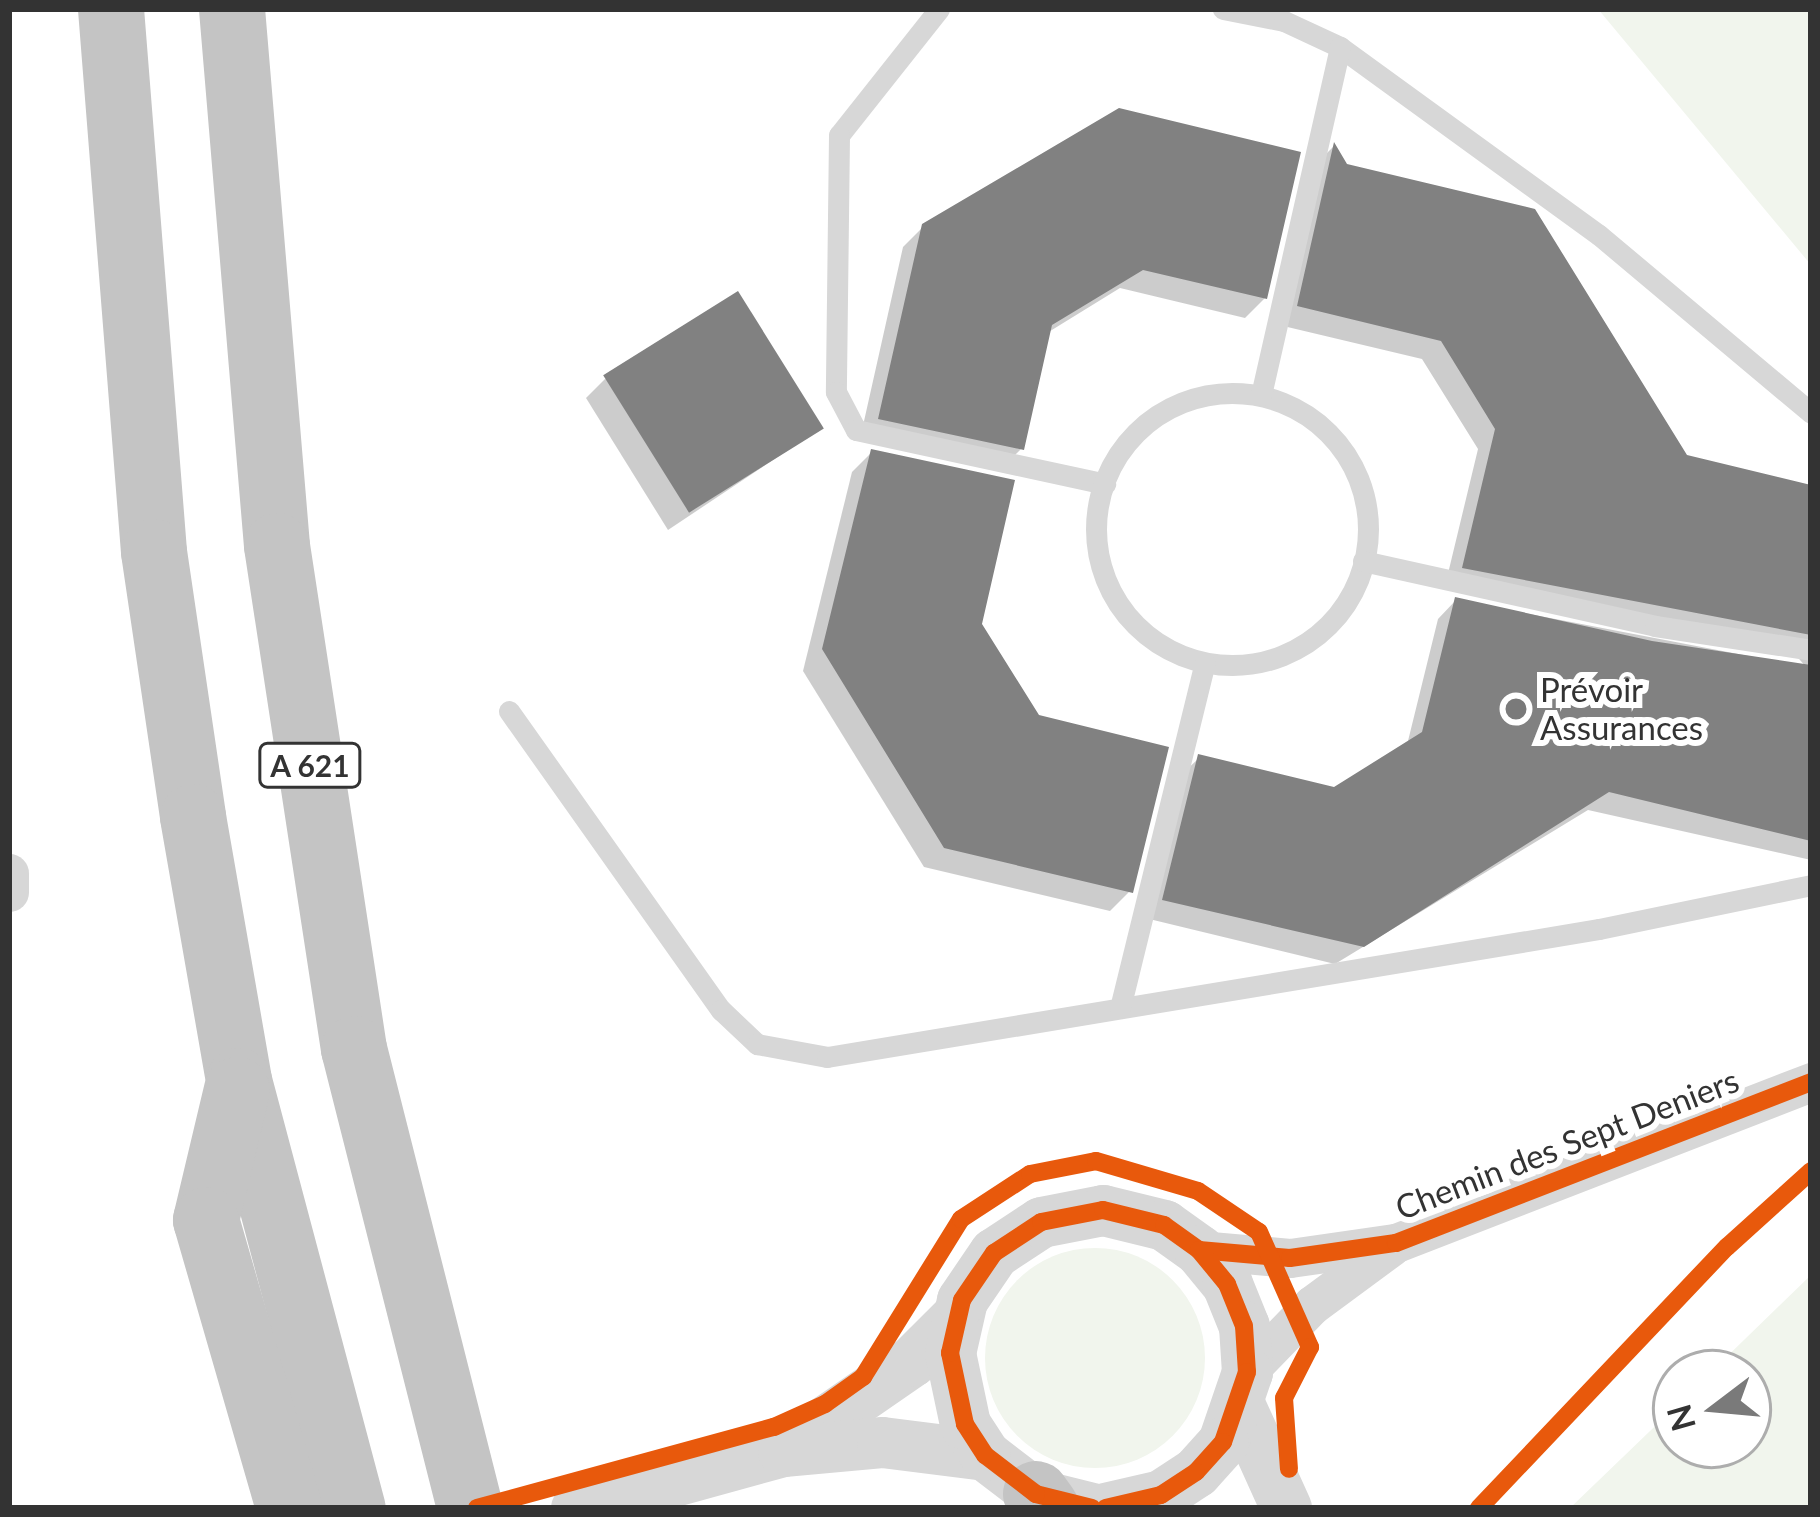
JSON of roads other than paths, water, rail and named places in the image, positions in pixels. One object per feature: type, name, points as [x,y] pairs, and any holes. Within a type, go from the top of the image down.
[{"type":"highway","points":[[111,9],[154,552],[239,1081],[353,1508]]},
{"type":"highway","name":"A 621","points":[[232,9],[277,546],[354,1049],[470,1508]]},
{"type":"highway","points":[[239,1081],[206,1220],[289,1508]]},
{"type":"street","points":[[9,873],[9,892]]},
{"type":"street","name":"Chemin des Sept Deniers","points":[[1199,1250],[1291,1258],[1396,1243],[1811,1082]]},
{"type":"street","points":[[782,1451],[912,1361],[956,1317],[994,1253],[1061,1214],[1124,1212],[1164,1225],[1199,1250],[1236,1305],[1244,1389],[1286,1508]]},
{"type":"street","points":[[1105,1508],[1161,1495],[1196,1472],[1244,1389],[1312,1305],[1396,1243]]},
{"type":"street","points":[[956,1317],[953,1390],[985,1455]]},
{"type":"street","points":[[576,1508],[782,1451],[882,1442],[985,1455],[1058,1504]]},
{"type":"street","points":[[1161,1495],[1210,1508]]},
{"type":"lane","points":[[939,9],[839,135],[836,392],[856,430],[1105,484]]},
{"type":"lane","points":[[1223,9],[1284,21],[1340,47],[1599,235],[1811,412]]},
{"type":"lane","points":[[1261,395],[1340,47]]},
{"type":"lane","points":[[1218,393],[1261,395],[1304,413],[1340,444],[1363,486],[1369,533],[1363,561],[1335,620],[1297,650],[1252,664],[1204,663],[1165,647],[1132,621],[1108,584],[1096,544],[1105,484],[1141,428],[1177,404],[1218,393]]},
{"type":"lane","points":[[1363,561],[1654,626],[1811,650]]},
{"type":"lane","points":[[1120,1008],[1204,663]]},
{"type":"lane","points":[[509,711],[721,1010],[757,1044],[827,1057],[1811,885]]},
{"type":"place","name":"Prévoir Assurances","points":[[1516,709]]}]
